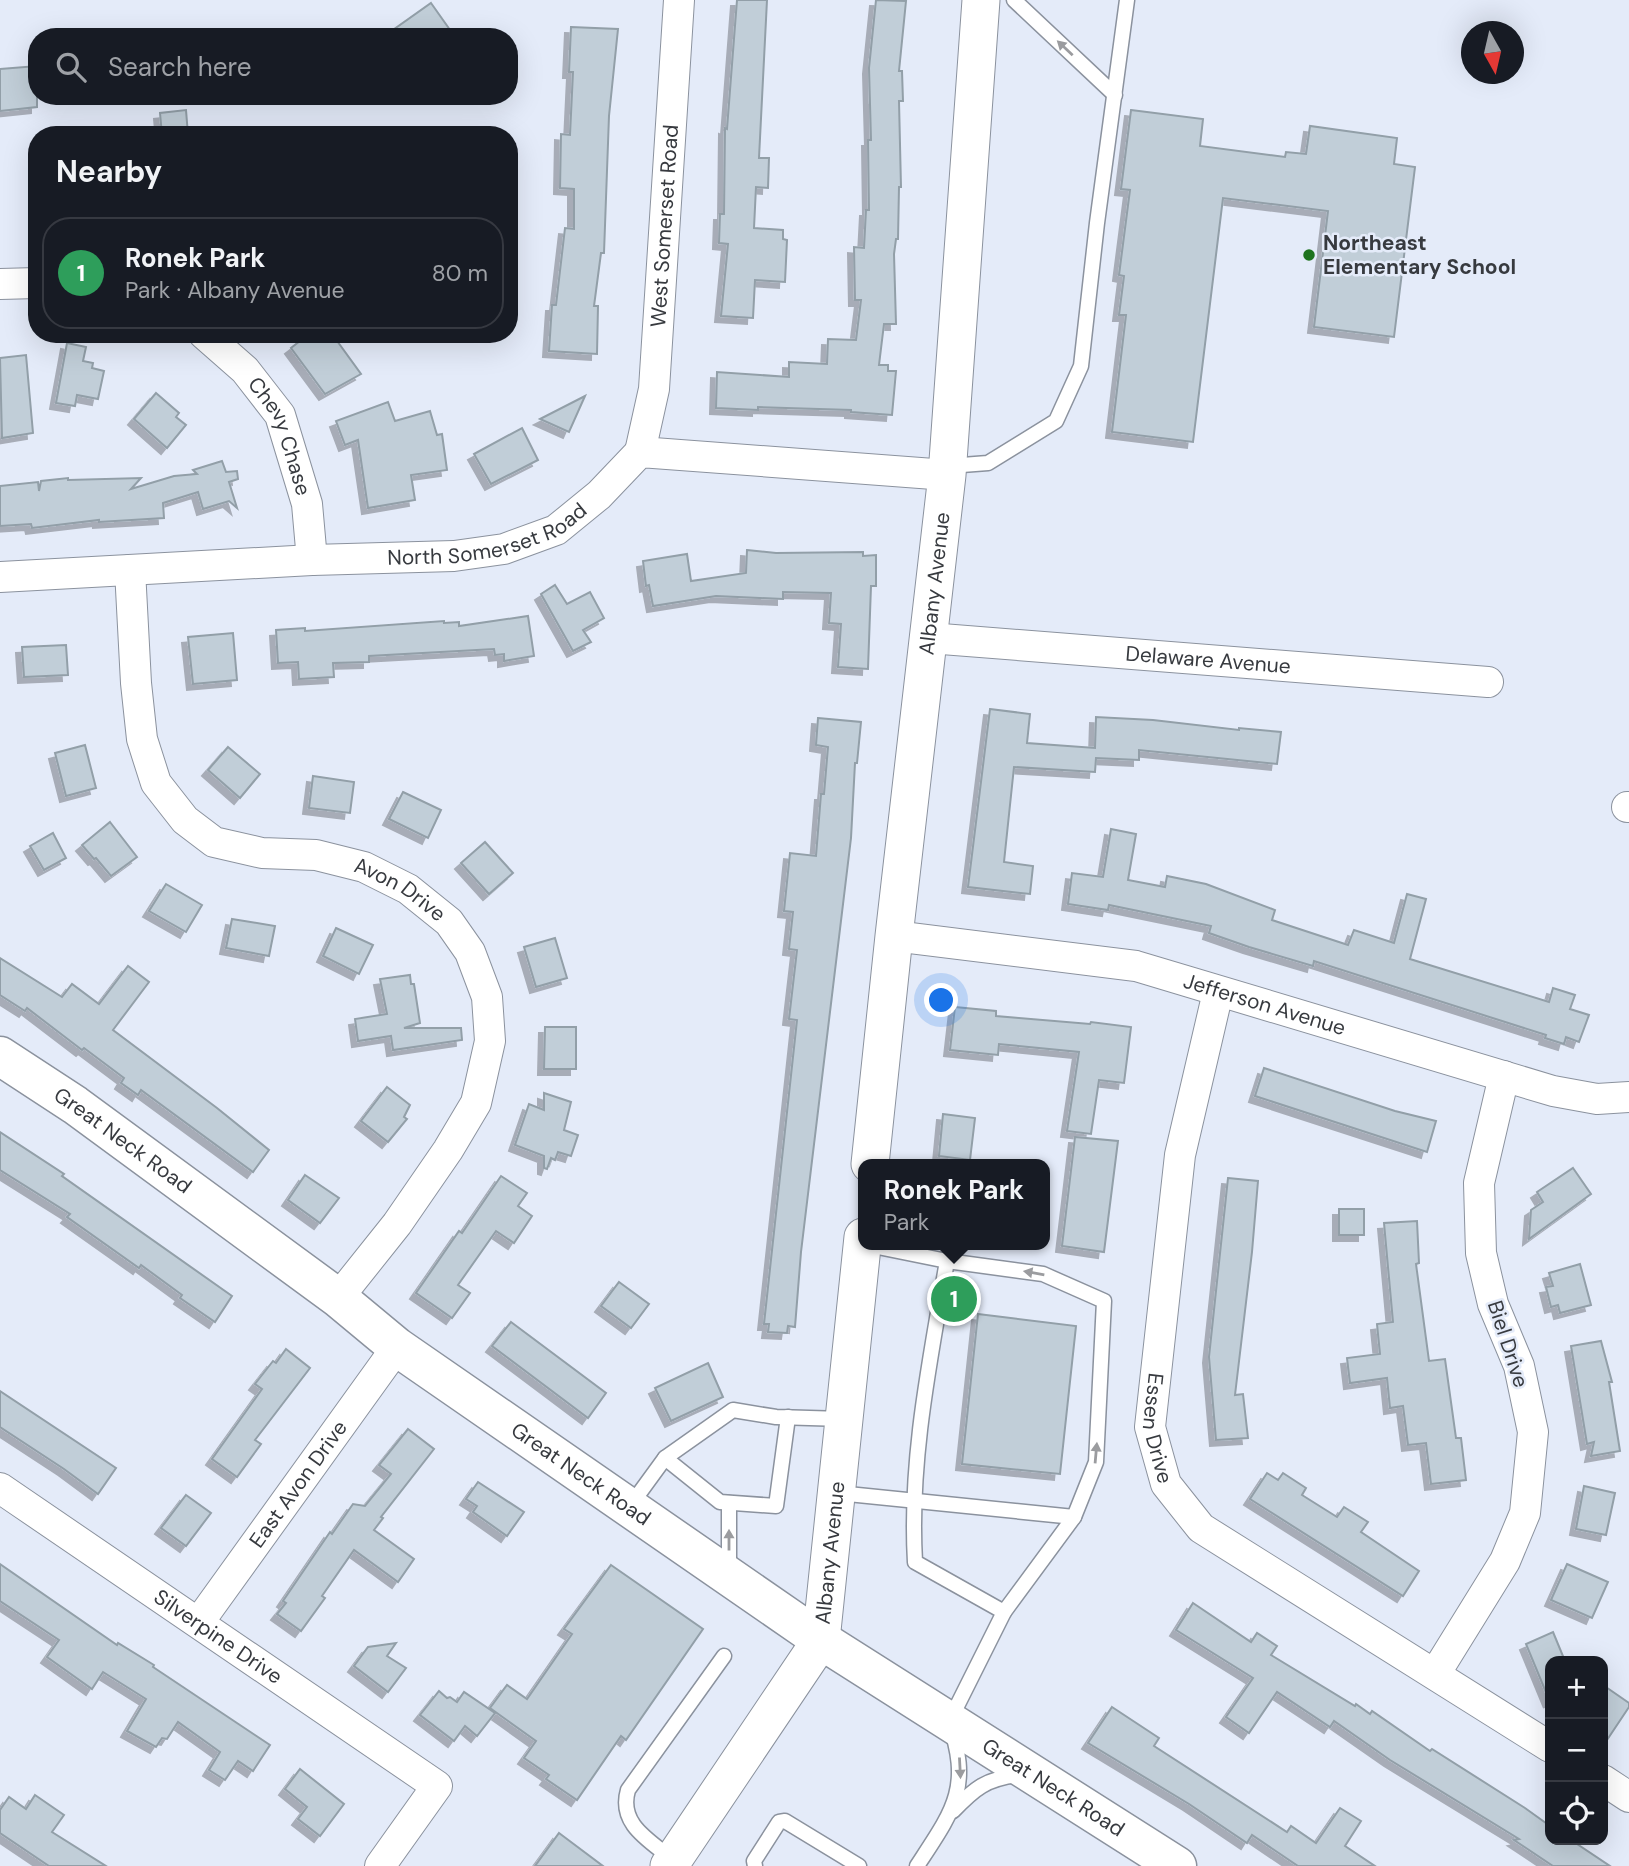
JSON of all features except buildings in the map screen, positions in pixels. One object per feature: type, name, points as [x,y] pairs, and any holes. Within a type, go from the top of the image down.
[{"type":"main road","name":"Great Neck Road","points":[[0,1056],[75,1105],[338,1298],[397,1347],[729,1577],[821,1640],[1177,1866]]},
{"type":"street","name":"West Somerset Road","points":[[639,452],[654,389],[679,0]]},
{"type":"street","name":"Albany Avenue","points":[[871,1159],[947,470],[981,0]]},
{"type":"street","points":[[0,284],[28,283]]},
{"type":"street","name":"Chevy Chase","points":[[214,343],[245,370],[280,415],[307,504],[312,560]]},
{"type":"street","points":[[639,452],[947,470]]},
{"type":"street","name":"North Somerset Road","points":[[0,577],[312,560],[454,556],[503,549],[556,530],[599,495],[639,452]]},
{"type":"street","name":"Avon Drive","points":[[130,570],[142,739],[156,783],[185,820],[214,842],[262,853],[316,855],[364,867],[408,889],[449,922],[470,952],[487,997],[490,1041],[476,1103],[448,1150],[397,1224],[338,1298]]},
{"type":"street","name":"Delaware Avenue","points":[[929,638],[1488,682]]},
{"type":"street","name":"Jefferson Avenue","points":[[894,936],[1136,966],[1553,1091],[1597,1099],[1629,1097]]},
{"type":"street","name":"Essen Drive","points":[[1218,992],[1180,1155],[1155,1372],[1150,1427],[1166,1483],[1200,1528],[1545,1744]]},
{"type":"street","name":"Biel Drive","points":[[1435,1674],[1505,1561],[1525,1513],[1533,1432],[1518,1366],[1493,1304],[1481,1253],[1479,1184],[1504,1076]]},
{"type":"street","name":"Albany Avenue","points":[[671,1863],[821,1640],[863,1250]]},
{"type":"street","name":"East Avon Drive","points":[[199,1622],[397,1347]]},
{"type":"street","name":"Silverpine Drive","points":[[0,1488],[437,1786],[380,1866]]},
{"type":"street","points":[[1606,1782],[1629,1797]]},
{"type":"lane","points":[[947,470],[988,463],[1056,421],[1081,366],[1127,0]]},
{"type":"lane","points":[[1024,3],[1115,94]]},
{"type":"lane","points":[[893,1250],[947,1261],[1043,1274],[1104,1301],[1096,1462],[1074,1517],[1004,1612],[949,1722],[958,1747],[961,1778],[949,1814],[917,1866]]},
{"type":"lane","points":[[947,1261],[929,1363],[916,1471],[915,1562],[1004,1612]]},
{"type":"lane","points":[[629,1507],[665,1458],[733,1410],[788,1417],[844,1419]]},
{"type":"lane","points":[[665,1458],[720,1502],[776,1506],[788,1417]]},
{"type":"lane","points":[[837,1493],[1074,1517]]},
{"type":"lane","points":[[729,1503],[729,1577]]},
{"type":"lane","points":[[671,1863],[633,1826],[624,1805],[628,1790],[724,1656]]},
{"type":"lane","points":[[949,1814],[976,1787],[987,1781],[1030,1773]]},
{"type":"lane","points":[[755,1866],[754,1861],[775,1828],[779,1822],[785,1821],[859,1866]]},
{"type":"place","name":"Northeast Elementary School","points":[[1309,255]]},
{"type":"place","name":"Ronek Park","points":[[954,1299]]}]
